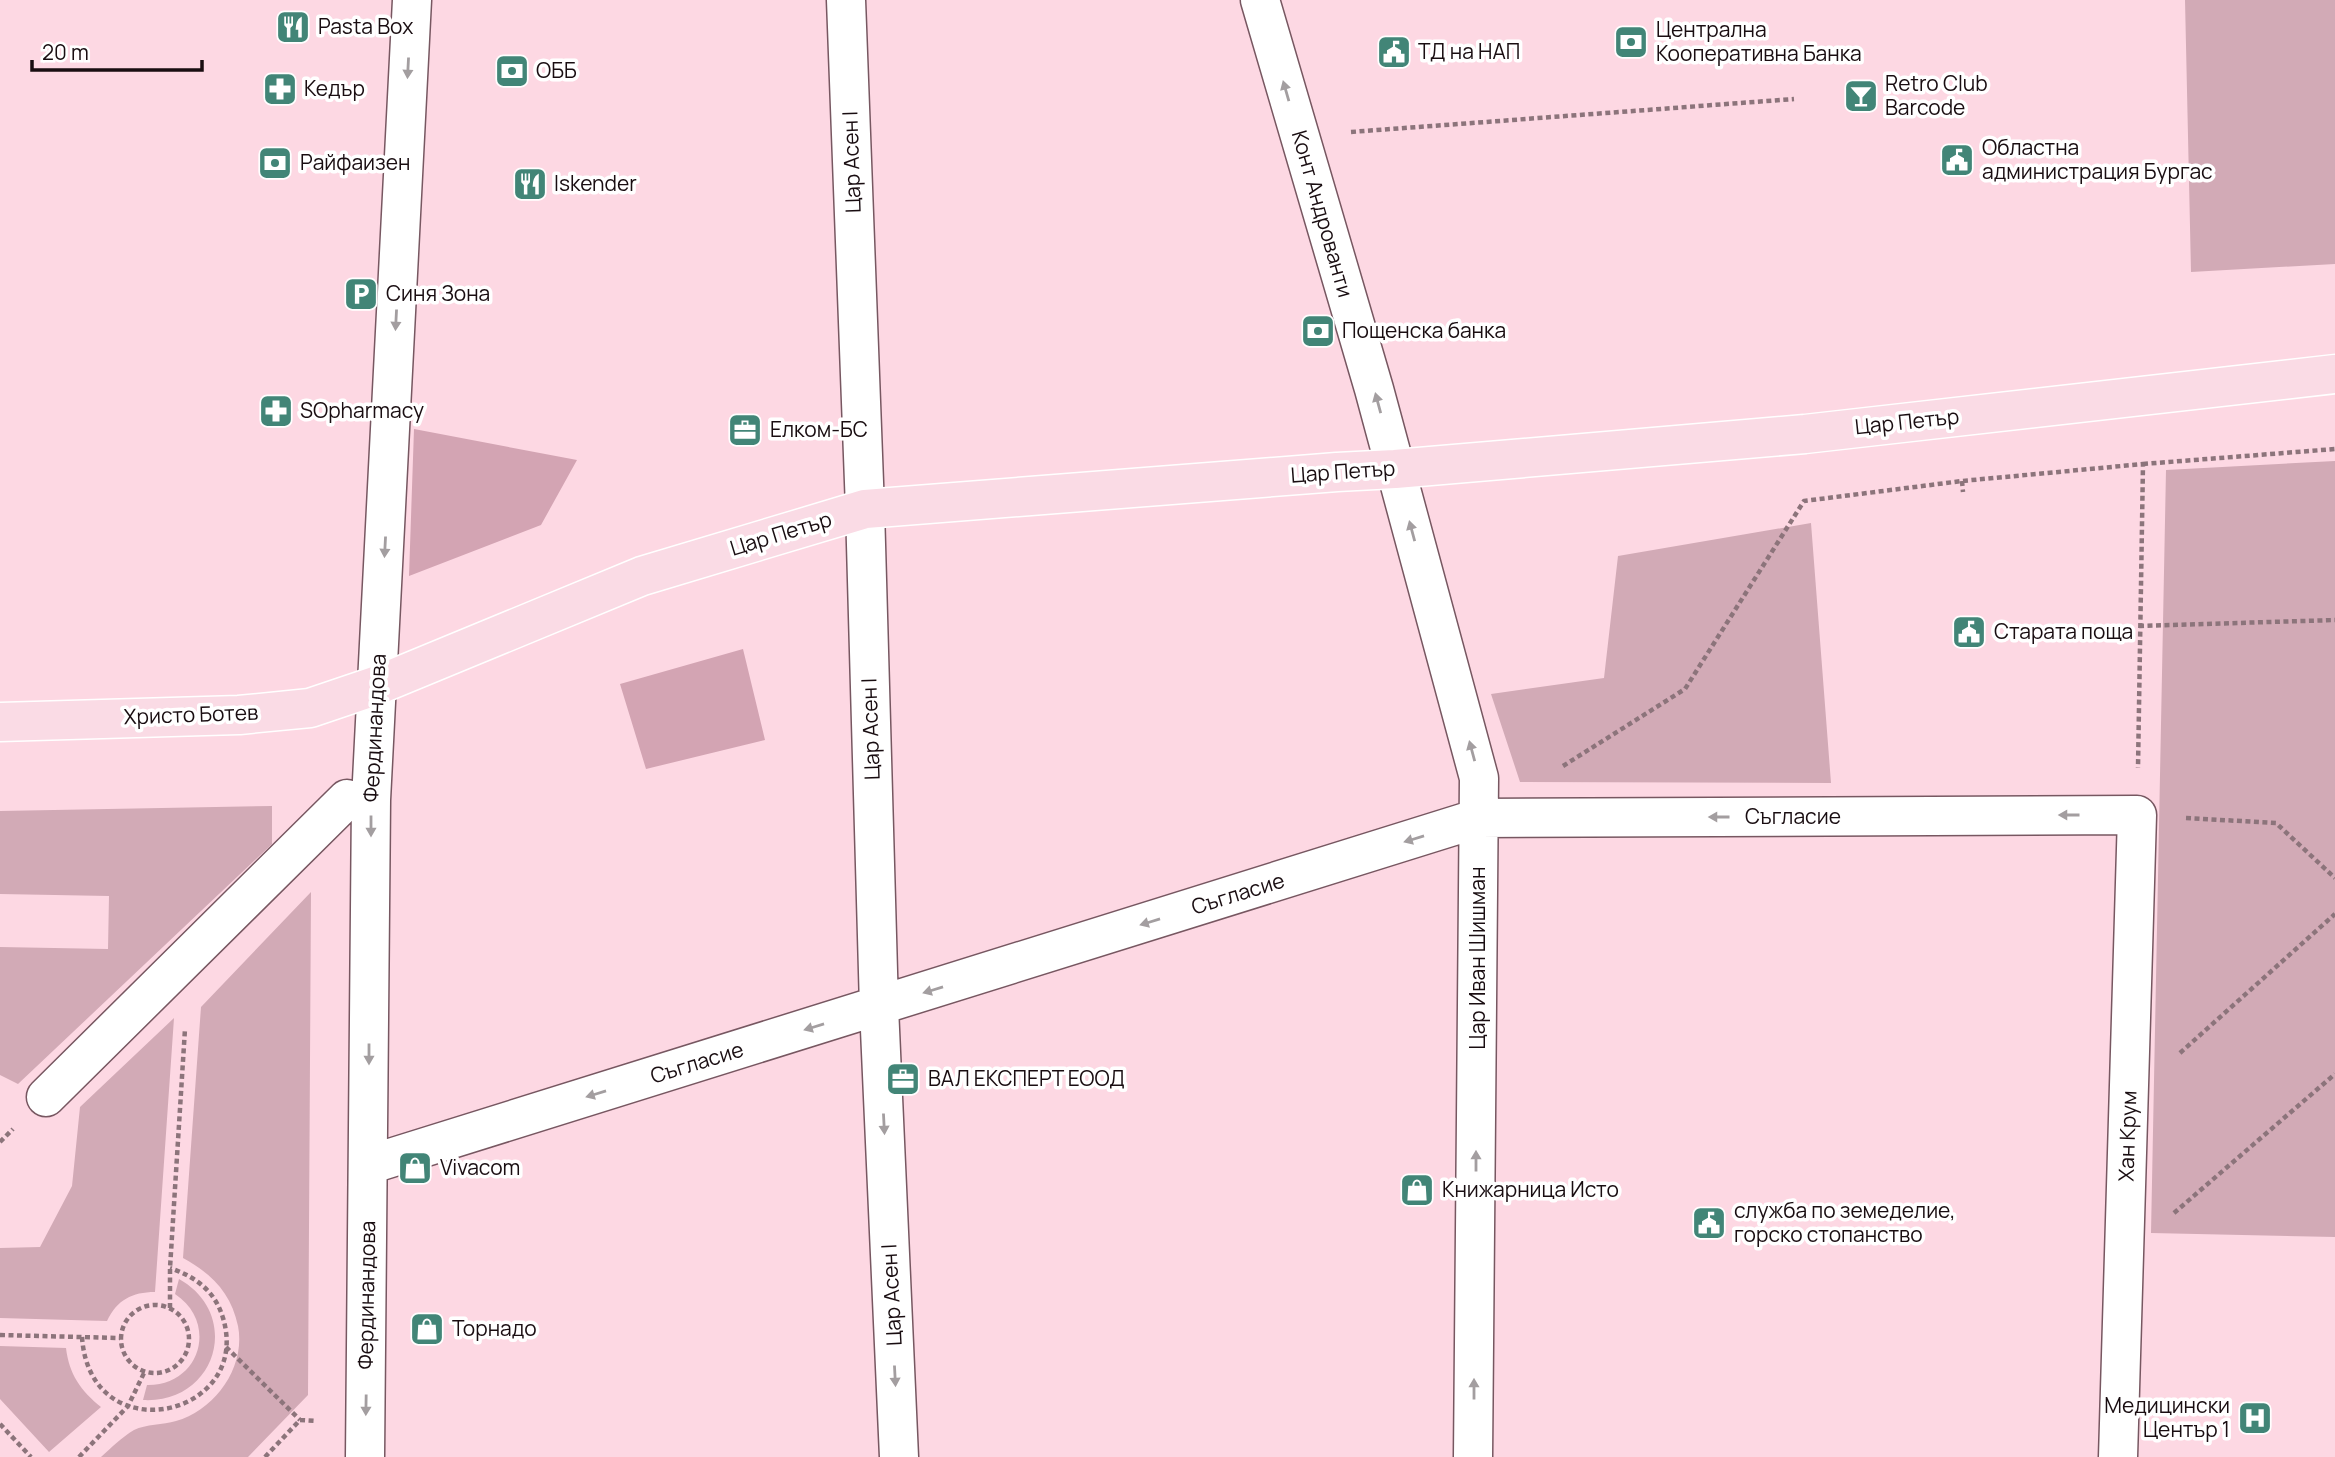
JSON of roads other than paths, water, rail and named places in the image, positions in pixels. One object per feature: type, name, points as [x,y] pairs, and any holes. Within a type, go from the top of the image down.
[{"type":"main road","name":"Цар Петър","points":[[378,685],[642,576],[865,509],[1395,469],[1805,433],[2335,374]]},
{"type":"main road","name":"Христо Ботев","points":[[0,722],[261,713],[310,708],[378,685]]},
{"type":"street","name":"Фердинандова","points":[[365,1457],[371,800],[412,0]]},
{"type":"street","name":"Цар Асен I","points":[[846,0],[865,509],[879,1007],[899,1457]]},
{"type":"street","name":"Конт Андрованти","points":[[1260,0],[1395,469]]},
{"type":"street","name":"Цар Иван Шишман","points":[[1395,469],[1479,778],[1473,1457]]},
{"type":"street","points":[[46,1097],[347,799]]},
{"type":"street","name":"Съгласие","points":[[368,1165],[1479,818],[2137,815]]},
{"type":"street","name":"Хан Крум","points":[[2118,1457],[2137,815]]},
{"type":"place","name":"Pasta Box","points":[[293,27]]},
{"type":"place","name":"Централна Кооперативна Банка","points":[[1631,42]]},
{"type":"place","name":"ТД на НАП","points":[[1394,52]]},
{"type":"place","name":"ОББ","points":[[512,71]]},
{"type":"place","name":"Кедър","points":[[280,89]]},
{"type":"place","name":"Retro Club Barcode","points":[[1861,96]]},
{"type":"place","name":"Областна администрация Бургас","points":[[1957,160]]},
{"type":"place","name":"Райфаизен","points":[[275,163]]},
{"type":"place","name":"Iskender","points":[[530,184]]},
{"type":"place","name":"Синя Зона","points":[[361,294]]},
{"type":"place","name":"Пощенска банка","points":[[1318,331]]},
{"type":"place","name":"SOpharmacy","points":[[276,411]]},
{"type":"place","name":"Елком-БС","points":[[745,430]]},
{"type":"place","name":"Старата поща","points":[[1969,632]]},
{"type":"place","name":"ВАЛ ЕКСПЕРТ ЕООД","points":[[903,1079]]},
{"type":"place","name":"Vivacom","points":[[415,1168]]},
{"type":"place","name":"Книжарница Исто","points":[[1417,1190]]},
{"type":"place","name":"служба по земеделие, горско стопанство","points":[[1709,1223]]},
{"type":"place","name":"Торнадо","points":[[427,1329]]},
{"type":"place","name":"Медицински Център 1","points":[[2255,1418]]}]
